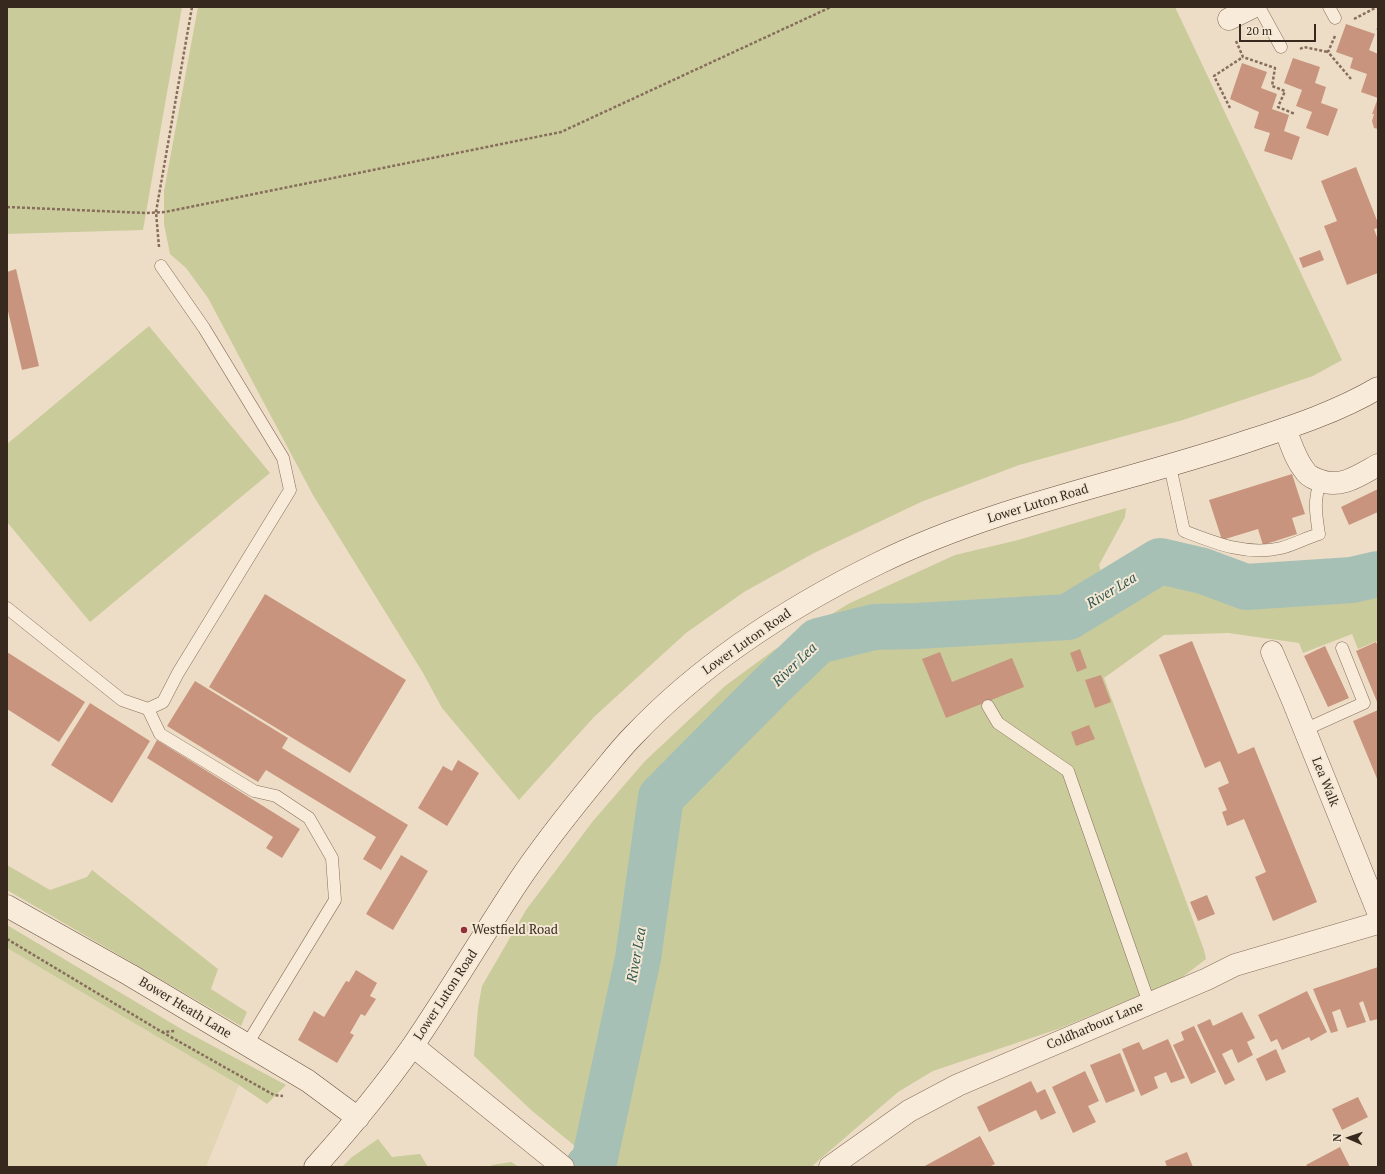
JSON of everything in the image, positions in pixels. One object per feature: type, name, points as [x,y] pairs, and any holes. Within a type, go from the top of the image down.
[{"type":"main road","points":[[1229,19],[1253,7]]},
{"type":"main road","name":"Lower Luton Road","points":[[315,1167],[358,1118],[413,1046],[520,879],[575,806],[631,737],[673,697],[714,663],[766,625],[825,591],[879,562],[941,535],[1046,500],[1170,466],[1285,429],[1329,412],[1378,388]]},
{"type":"main road","points":[[1285,429],[1298,462],[1306,473],[1321,481],[1340,484],[1353,479],[1378,465]]},
{"type":"main road","name":"Lea Walk","points":[[1272,652],[1378,912]]},
{"type":"main road","name":"Bower Heath Lane","points":[[7,906],[130,975],[246,1046],[311,1083],[358,1118]]},
{"type":"main road","name":"Coldharbour Lane","points":[[830,1167],[909,1111],[958,1085],[1207,979],[1235,965],[1378,923]]},
{"type":"main road","points":[[413,1046],[558,1163]]},
{"type":"lane","points":[[1259,7],[1281,47]]},
{"type":"lane","points":[[1329,7],[1335,18]]},
{"type":"lane","points":[[7,608],[122,700],[148,708],[163,702],[178,673],[290,490],[283,458],[204,328],[161,266]]},
{"type":"lane","points":[[1170,466],[1184,531],[1226,546],[1257,551],[1282,548],[1319,534],[1315,508],[1316,492],[1321,481]]},
{"type":"lane","points":[[1304,730],[1364,703],[1342,648]]},
{"type":"lane","points":[[988,706],[998,723],[1068,771],[1149,1003]]},
{"type":"lane","points":[[148,708],[160,734],[254,791],[276,796],[309,818],[332,858],[336,900],[246,1046]]},
{"type":"path","points":[[161,266],[156,212],[192,7]]},
{"type":"path","points":[[7,207],[156,212],[561,132],[831,7]]},
{"type":"path","points":[[1351,20],[1377,8]]},
{"type":"path","points":[[1229,19],[1243,57]]},
{"type":"path","points":[[1336,33],[1328,52],[1351,79]]},
{"type":"path","points":[[1230,108],[1214,76],[1243,57]]},
{"type":"path","points":[[1243,57],[1276,68],[1272,86],[1285,91],[1278,107],[1294,114]]},
{"type":"path","points":[[7,939],[162,1032],[274,1095],[290,1096],[311,1083]]},
{"type":"path","points":[[162,1032],[175,1031],[192,1012]]},
{"type":"shaded area","points":[[7,948],[239,1085],[206,1167],[7,1167]]},
{"type":"green space","points":[[7,7],[182,7],[143,230],[7,234]]},
{"type":"green space","points":[[198,7],[1175,7],[1342,360],[1313,376],[1183,420],[1019,465],[921,502],[814,553],[744,592],[686,633],[594,717],[519,800],[442,708],[423,673],[313,495],[208,298],[186,268],[170,254],[164,224],[164,191]]},
{"type":"green space","points":[[149,326],[270,473],[90,622],[7,522],[7,444]]},
{"type":"green space","points":[[1126,508],[1125,517],[1099,565],[1108,594],[1068,617],[917,626],[874,627],[818,641],[772,686],[865,646],[990,636],[1083,625],[1129,588],[1161,574],[1190,577],[1221,594],[1288,597],[1357,588],[1378,583],[1378,644],[1377,641],[1358,649],[1352,634],[1303,653],[1299,643],[1228,633],[1164,635],[1104,678],[1206,959],[1180,979],[1058,1029],[933,1071],[898,1092],[811,1167],[606,1167],[609,1140],[616,1113],[637,964],[603,1104],[581,1151],[531,1110],[474,1056],[478,1008],[482,986],[526,910],[593,821],[645,761],[725,686],[774,650],[848,604],[955,555],[1018,540]]},
{"type":"green space","points":[[7,865],[50,890],[87,877],[92,870],[218,969],[211,989],[247,1012],[241,1026],[7,890]]},
{"type":"green space","points":[[7,925],[183,1030],[286,1085],[267,1104],[239,1085],[7,948]]},
{"type":"green space","points":[[378,1139],[392,1157],[420,1154],[428,1167],[342,1167],[352,1157]]},
{"type":"green space","points":[[511,1162],[519,1167],[490,1167],[492,1165]]},
{"type":"building","points":[[1346,24],[1375,34],[1369,50],[1378,54],[1378,98],[1361,92],[1367,74],[1350,68],[1353,58],[1336,52]]},
{"type":"building","points":[[1293,58],[1320,67],[1315,83],[1326,87],[1321,103],[1338,109],[1328,136],[1306,128],[1312,112],[1296,106],[1302,90],[1284,83]]},
{"type":"building","points":[[1242,63],[1267,72],[1261,88],[1277,94],[1272,109],[1289,115],[1284,131],[1300,137],[1292,160],[1264,151],[1270,133],[1254,128],[1259,112],[1230,99]]},
{"type":"building","points":[[1378,98],[1378,129],[1374,128],[1372,121],[1374,114],[1372,114]]},
{"type":"building","points":[[1356,167],[1378,223],[1378,228],[1374,229],[1378,240],[1378,273],[1347,285],[1324,226],[1337,221],[1321,181]]},
{"type":"building","points":[[1320,250],[1324,260],[1303,268],[1299,258]]},
{"type":"building","points":[[16,269],[39,366],[22,370],[7,307],[7,272]]},
{"type":"building","points":[[1292,474],[1305,514],[1292,518],[1297,534],[1263,545],[1258,529],[1222,540],[1209,500]]},
{"type":"building","points":[[1378,489],[1378,512],[1349,525],[1341,507]]},
{"type":"building","points":[[265,594],[406,680],[350,773],[209,687]]},
{"type":"building","points":[[1192,641],[1238,754],[1254,747],[1317,902],[1273,921],[1255,877],[1266,872],[1244,819],[1227,826],[1222,812],[1227,810],[1218,788],[1229,783],[1220,761],[1205,768],[1159,655]]},
{"type":"building","points":[[1376,642],[1378,647],[1378,704],[1356,651]]},
{"type":"building","points":[[1325,646],[1349,698],[1328,707],[1304,656]]},
{"type":"building","points":[[1080,649],[1087,668],[1077,672],[1070,653]]},
{"type":"building","points":[[7,652],[85,702],[59,742],[7,709]]},
{"type":"building","points":[[940,652],[952,682],[1012,658],[1024,687],[946,718],[922,659]]},
{"type":"building","points":[[1101,675],[1111,702],[1095,708],[1085,680]]},
{"type":"building","points":[[195,681],[288,738],[282,748],[408,825],[381,870],[363,859],[376,837],[266,770],[258,782],[167,726]]},
{"type":"building","points":[[90,703],[150,741],[112,803],[51,765]]},
{"type":"building","points":[[1378,710],[1378,781],[1353,721]]},
{"type":"building","points":[[1089,725],[1095,739],[1076,746],[1071,732]]},
{"type":"building","points":[[157,740],[300,829],[282,858],[266,848],[273,837],[147,758]]},
{"type":"building","points":[[458,760],[479,773],[447,826],[418,808],[443,766],[452,771]]},
{"type":"building","points":[[401,855],[428,871],[393,930],[366,914]]},
{"type":"building","points":[[1207,895],[1215,914],[1198,921],[1190,902]]},
{"type":"building","points":[[1378,967],[1378,1019],[1370,1021],[1363,1001],[1359,1003],[1366,1022],[1347,1028],[1340,1009],[1332,1012],[1338,1031],[1331,1033],[1313,989]]},
{"type":"building","points":[[356,970],[377,983],[370,996],[376,999],[365,1016],[361,1014],[350,1033],[354,1035],[337,1063],[298,1040],[314,1011],[324,1017],[346,981],[349,982]]},
{"type":"building","points":[[1307,991],[1327,1032],[1311,1041],[1309,1037],[1282,1050],[1277,1039],[1271,1042],[1258,1015]]},
{"type":"building","points":[[1242,1012],[1255,1038],[1247,1042],[1253,1055],[1238,1063],[1232,1049],[1222,1054],[1235,1080],[1225,1085],[1197,1025],[1210,1019],[1213,1026]]},
{"type":"building","points":[[1194,1026],[1216,1072],[1191,1084],[1173,1045],[1184,1040],[1181,1032]]},
{"type":"building","points":[[1168,1039],[1185,1078],[1171,1083],[1166,1072],[1154,1077],[1158,1088],[1141,1096],[1122,1049],[1139,1042],[1143,1050]]},
{"type":"building","points":[[1276,1049],[1286,1072],[1266,1081],[1256,1059]]},
{"type":"building","points":[[1120,1053],[1135,1091],[1106,1103],[1090,1065]]},
{"type":"building","points":[[1085,1071],[1099,1101],[1088,1106],[1096,1122],[1073,1133],[1052,1087]]},
{"type":"building","points":[[1031,1081],[1037,1093],[1045,1089],[1056,1113],[1041,1120],[1036,1110],[989,1132],[977,1107]]},
{"type":"building","points":[[1358,1097],[1368,1117],[1342,1130],[1332,1109]]},
{"type":"building","points":[[980,1136],[995,1164],[989,1167],[923,1167]]},
{"type":"building","points":[[1340,1147],[1350,1167],[1308,1167],[1306,1165]]},
{"type":"building","points":[[1187,1152],[1193,1167],[1167,1167],[1165,1161]]},
{"type":"waterway","name":"River Lea","points":[[588,1167],[594,1162],[638,958],[661,797],[770,687],[818,641],[874,627],[917,626],[1068,617],[1160,561],[1203,571],[1246,587],[1352,580],[1378,574]]},
{"type":"place","name":"Westfield Road","points":[[464,930]]}]
